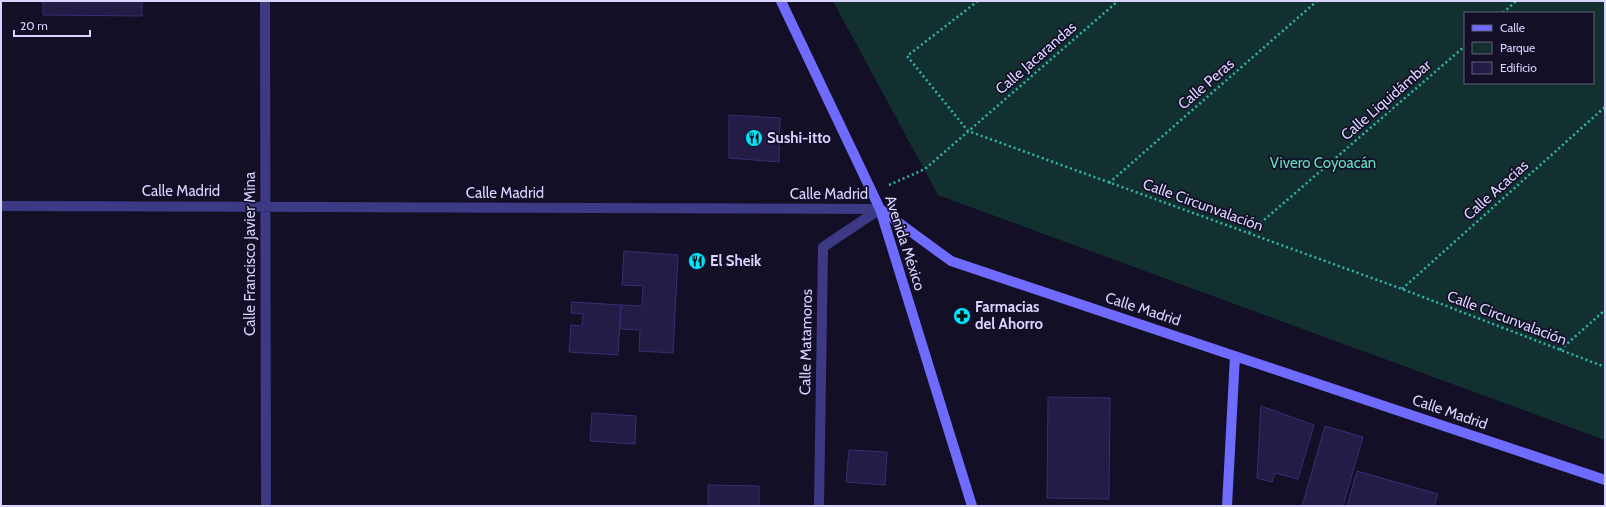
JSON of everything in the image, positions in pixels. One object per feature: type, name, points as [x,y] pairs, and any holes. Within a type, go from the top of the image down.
[{"type":"street","name":"Calle Francisco Javier Mina","points":[[265,1],[266,506]]},
{"type":"street","name":"Avenida México","points":[[781,1],[880,209],[972,506]]},
{"type":"street","name":"Calle Madrid","points":[[1,206],[880,209],[951,261],[1605,480]]},
{"type":"street","name":"Calle Matamoros","points":[[819,506],[823,247],[880,209]]},
{"type":"street","points":[[1227,506],[1236,356]]},
{"type":"path","points":[[968,131],[907,56],[978,1]]},
{"type":"path","name":"Calle Jacarandas","points":[[872,193],[925,169],[1118,1]]},
{"type":"path","name":"Calle Peras","points":[[1109,183],[1317,1]]},
{"type":"path","points":[[1503,12],[1516,1]]},
{"type":"path","name":"Calle Liquidámbar","points":[[1248,233],[1464,47]]},
{"type":"path","name":"Calle Acacias","points":[[1402,289],[1605,107]]},
{"type":"path","name":"Calle Circunvalación","points":[[968,131],[1402,289],[1605,367]]},
{"type":"path","points":[[1560,350],[1605,310]]},
{"type":"green space","name":"Vivero Coyoacán","points":[[833,1],[1605,1],[1605,440],[938,195]]},
{"type":"building","points":[[43,1],[142,1],[142,16],[43,15]]},
{"type":"building","name":"Sushi-itto","points":[[729,115],[780,118],[779,162],[729,158]]},
{"type":"building","points":[[624,251],[678,255],[673,353],[639,351],[640,330],[620,329],[621,305],[642,306],[643,286],[622,285]]},
{"type":"building","points":[[572,302],[621,305],[618,355],[569,352],[571,325],[582,326],[583,314],[571,313]]},
{"type":"building","points":[[1048,397],[1110,398],[1109,499],[1047,498]]},
{"type":"building","points":[[1261,406],[1314,425],[1298,479],[1275,473],[1272,482],[1257,478]]},
{"type":"building","points":[[592,413],[636,416],[635,444],[590,441]]},
{"type":"building","points":[[1325,426],[1363,437],[1343,506],[1302,506]]},
{"type":"building","points":[[849,450],[887,452],[885,485],[846,482]]},
{"type":"building","points":[[1357,471],[1438,494],[1434,506],[1347,506]]},
{"type":"building","points":[[708,485],[759,486],[759,506],[708,506]]},
{"type":"place","name":"Sushi-itto","points":[[754,138]]},
{"type":"place","name":"El Sheik","points":[[697,261]]},
{"type":"place","name":"Farmacias del Ahorro","points":[[962,316]]}]
